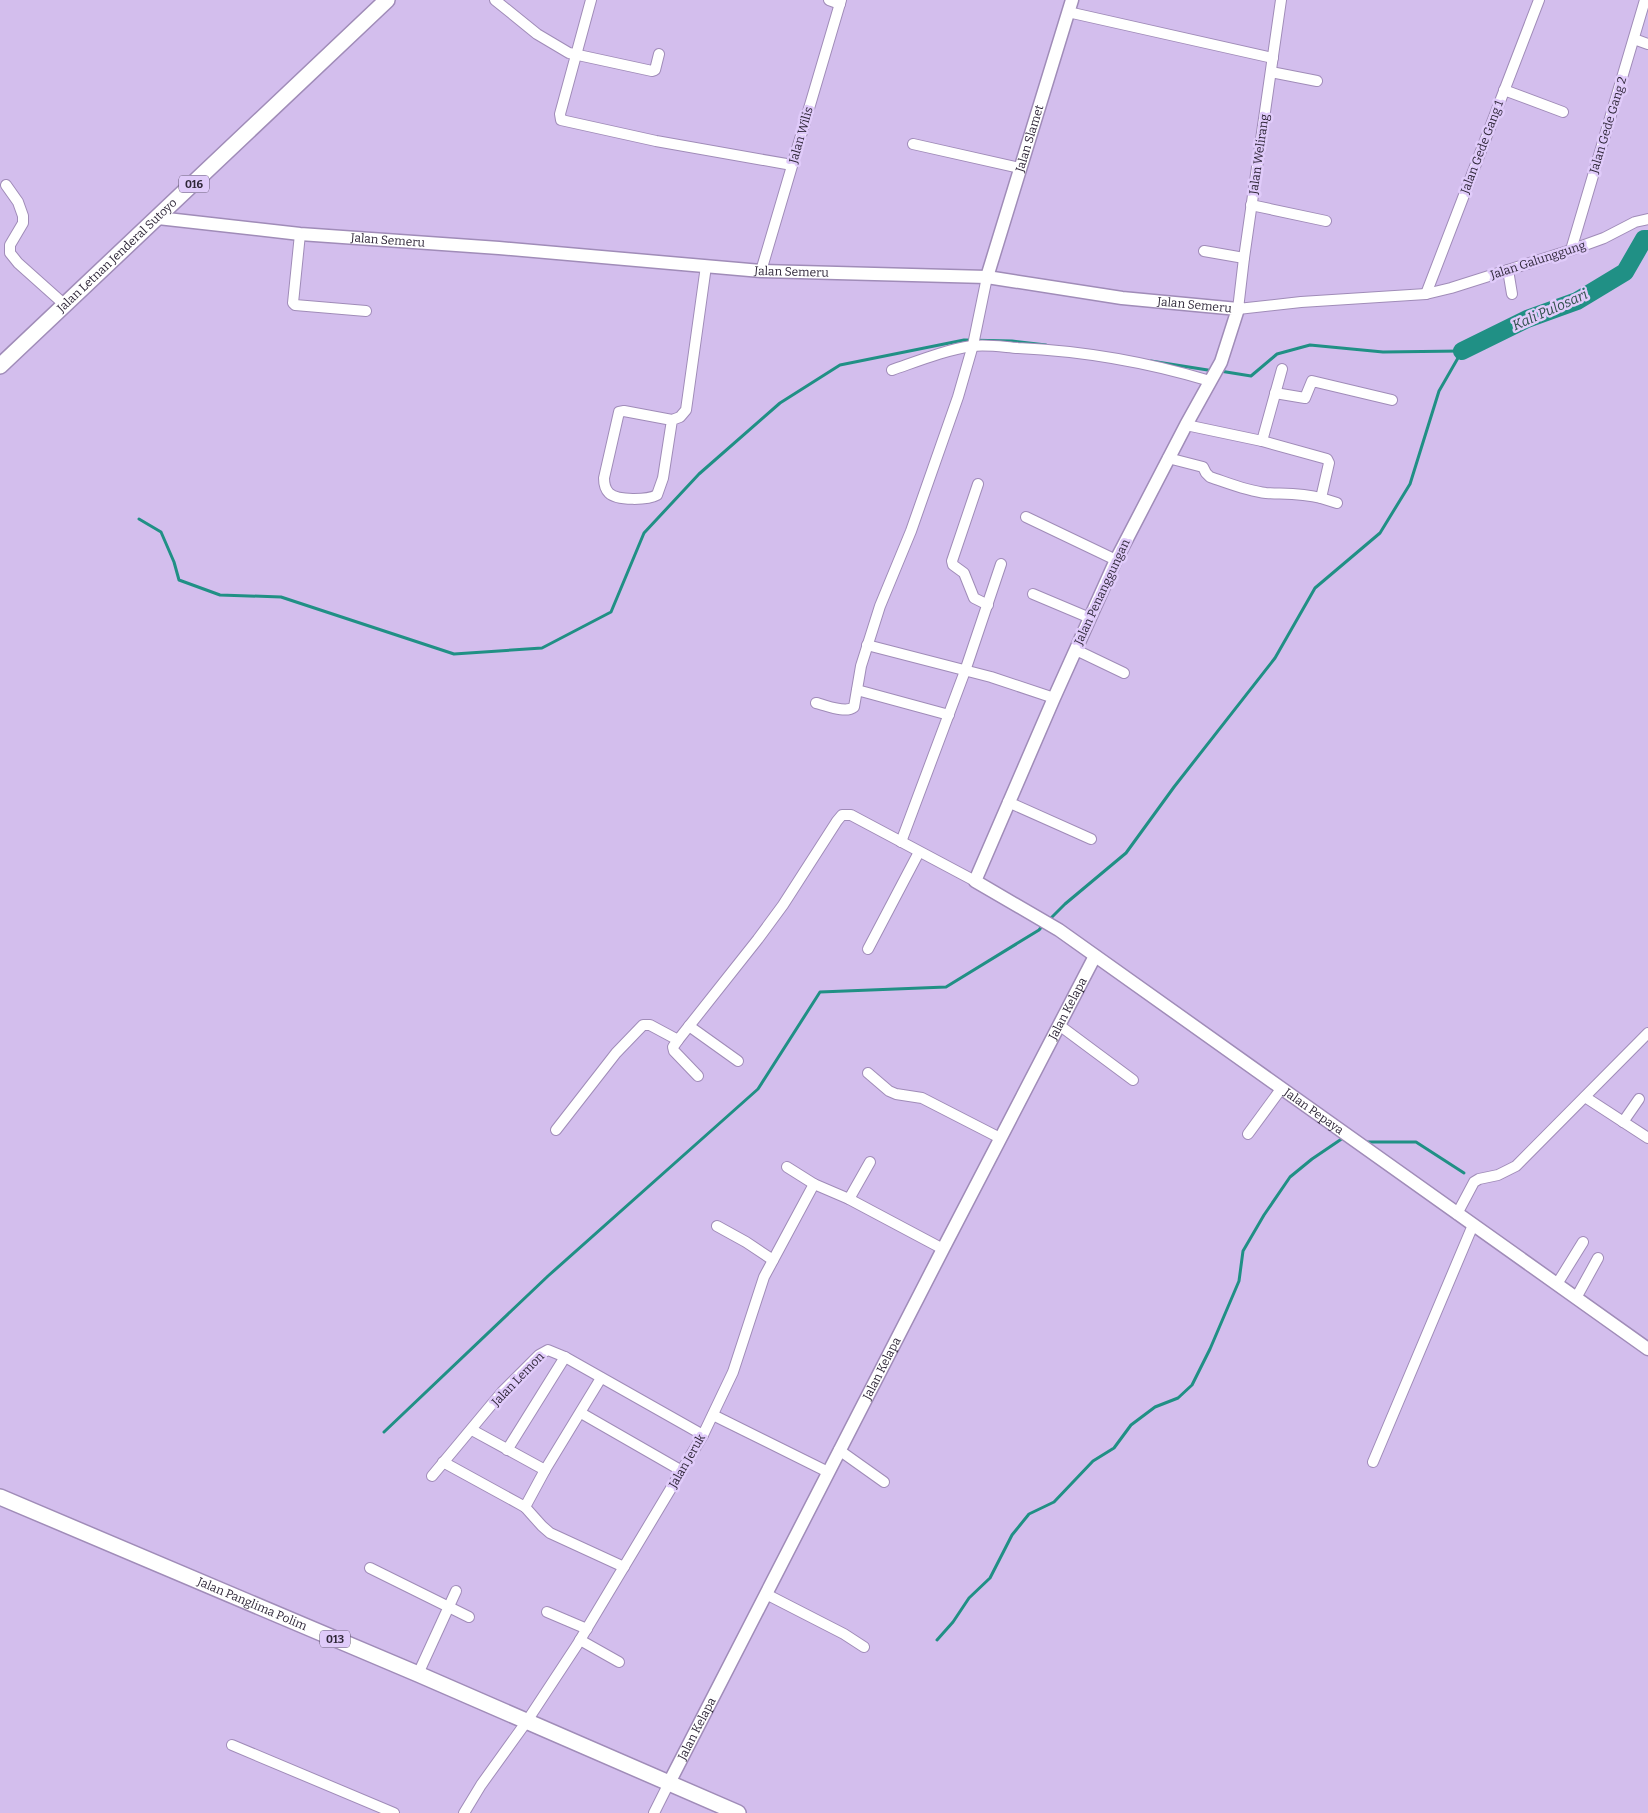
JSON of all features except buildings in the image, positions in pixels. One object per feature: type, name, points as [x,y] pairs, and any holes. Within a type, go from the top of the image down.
[{"type":"main road","name":"Jalan Letnan Jenderal Sutoyo","points":[[0,366],[386,0]]},
{"type":"main road","name":"Jalan Panglima Polim","points":[[0,1497],[418,1674],[669,1783]]},
{"type":"main road","name":"013","points":[[669,1783],[738,1813]]},
{"type":"street","points":[[495,0],[513,16],[549,42],[576,55],[652,71],[655,70],[659,54]]},
{"type":"street","points":[[591,0],[560,114],[562,120],[656,141],[792,166]]},
{"type":"street","points":[[829,0],[841,2]]},
{"type":"street","name":"Jalan Welirang","points":[[1238,309],[1280,0]]},
{"type":"street","name":"Jalan Gede Gang 1","points":[[1426,294],[1539,0]]},
{"type":"street","name":"Jalan Gede Gang 2","points":[[1571,250],[1645,0]]},
{"type":"street","name":"Jalan Wilis","points":[[761,271],[841,2]]},
{"type":"street","points":[[1070,6],[1273,58]]},
{"type":"street","name":"Jalan Slamet","points":[[987,277],[1070,6]]},
{"type":"street","points":[[1634,40],[1648,44]]},
{"type":"street","points":[[1271,72],[1318,81]]},
{"type":"street","points":[[1504,90],[1563,112]]},
{"type":"street","points":[[914,144],[1020,168]]},
{"type":"street","points":[[6,186],[18,202],[23,216],[22,224],[10,245],[10,253],[18,263],[65,306]]},
{"type":"street","points":[[1251,205],[1326,221]]},
{"type":"street","name":"Jalan Semeru","points":[[158,218],[300,234],[499,248],[761,271],[987,277],[1122,298],[1238,309],[1301,302],[1426,294]]},
{"type":"street","name":"Jalan Galunggung","points":[[1426,294],[1452,288],[1571,250],[1604,238],[1635,222],[1648,219]]},
{"type":"street","points":[[300,234],[293,303],[366,311]]},
{"type":"street","points":[[1204,251],[1244,258]]},
{"type":"street","points":[[672,420],[664,478],[658,495],[648,499],[612,496],[605,489],[604,478],[619,412],[624,411],[672,420],[680,417],[686,410],[706,266]]},
{"type":"street","points":[[1508,270],[1512,294]]},
{"type":"street","points":[[816,703],[850,710],[854,707],[861,666],[880,606],[949,424],[973,346],[987,277]]},
{"type":"street","name":"Jalan Penanggungan","points":[[975,881],[1008,802],[1116,560],[1168,458],[1221,362],[1238,309]]},
{"type":"street","points":[[892,370],[933,356],[973,346],[1064,351],[1126,360],[1211,379]]},
{"type":"street","points":[[1262,441],[1282,369]]},
{"type":"street","points":[[1275,393],[1305,398],[1311,382],[1314,381],[1392,400]]},
{"type":"street","points":[[1186,425],[1262,441],[1327,459],[1329,463],[1321,498]]},
{"type":"street","points":[[1168,458],[1203,467],[1207,476],[1246,488],[1266,493],[1299,494],[1337,502]]},
{"type":"street","points":[[978,484],[952,561],[953,565],[964,573],[974,598],[988,604]]},
{"type":"street","points":[[1026,517],[1116,560]]},
{"type":"street","points":[[901,842],[965,671],[1001,564]]},
{"type":"street","points":[[1033,594],[1090,618]]},
{"type":"street","points":[[867,645],[991,677],[1054,698]]},
{"type":"street","points":[[1076,650],[1124,673]]},
{"type":"street","points":[[857,690],[949,715]]},
{"type":"street","points":[[1008,802],[1091,839]]},
{"type":"street","points":[[698,1076],[674,1051],[673,1047],[783,905],[842,815],[851,815],[975,881]]},
{"type":"street","points":[[868,949],[919,852]]},
{"type":"street","name":"Jalan Pepaya","points":[[975,881],[1045,920],[1648,1349]]},
{"type":"street","name":"Jalan Kelapa","points":[[669,1783],[1095,956]]},
{"type":"street","points":[[556,1130],[616,1053],[643,1025],[650,1025],[678,1040]]},
{"type":"street","points":[[1059,1025],[1132,1080]]},
{"type":"street","points":[[689,1026],[738,1061]]},
{"type":"street","points":[[1457,1214],[1474,1182],[1498,1175],[1516,1166],[1648,1033]]},
{"type":"street","points":[[868,1074],[889,1091],[922,1098],[1000,1138]]},
{"type":"street","points":[[1248,1134],[1281,1088]]},
{"type":"street","points":[[1585,1097],[1648,1138]]},
{"type":"street","points":[[1623,1122],[1639,1099]]},
{"type":"street","points":[[849,1199],[870,1162]]},
{"type":"street","points":[[787,1167],[814,1184],[849,1199],[943,1249]]},
{"type":"street","name":"Jalan Jeruk","points":[[464,1813],[587,1629],[703,1435],[733,1372],[758,1292],[814,1184]]},
{"type":"street","points":[[1373,1462],[1473,1225]]},
{"type":"street","points":[[717,1226],[753,1246],[773,1260]]},
{"type":"street","points":[[1557,1284],[1583,1242]]},
{"type":"street","points":[[1576,1298],[1598,1258]]},
{"type":"street","name":"Jalan Lemon","points":[[432,1476],[502,1392],[543,1351],[552,1350],[703,1435]]},
{"type":"street","points":[[508,1450],[565,1357]]},
{"type":"street","points":[[525,1507],[545,1470],[601,1378]]},
{"type":"street","points":[[581,1413],[682,1471]]},
{"type":"street","points":[[713,1415],[828,1472]]},
{"type":"street","points":[[472,1430],[545,1470]]},
{"type":"street","points":[[839,1450],[884,1482]]},
{"type":"street","points":[[443,1462],[525,1507],[550,1533],[624,1567]]},
{"type":"street","points":[[370,1568],[469,1617]]},
{"type":"street","points":[[418,1674],[456,1591]]},
{"type":"street","points":[[766,1594],[844,1634],[864,1647]]},
{"type":"street","points":[[547,1612],[587,1629]]},
{"type":"street","points":[[580,1640],[619,1662]]},
{"type":"street","points":[[232,1745],[394,1813]]},
{"type":"street","points":[[654,1813],[669,1783]]},
{"type":"waterway","name":"Kali Pulosari","points":[[1462,351],[1527,319],[1577,301],[1625,272],[1644,239],[1648,239]]},
{"type":"waterway","points":[[139,519],[161,532],[174,562],[179,580],[220,595],[281,597],[454,654],[542,648],[611,612],[644,533],[699,474],[780,403],[840,365],[964,340],[1012,341],[1046,345]]},
{"type":"waterway","points":[[1220,371],[1251,376],[1277,354],[1310,345],[1383,352],[1461,351]]},
{"type":"waterway","points":[[1048,921],[1065,904],[1126,853],[1174,787],[1275,658],[1315,588],[1380,533],[1410,484],[1439,391],[1462,351]]},
{"type":"waterway","points":[[1151,361],[1214,371]]},
{"type":"waterway","points":[[384,1432],[548,1276],[758,1089],[820,992],[946,987],[1039,930],[1043,925]]},
{"type":"waterway","points":[[937,1640],[953,1622],[969,1598],[990,1578],[1012,1535],[1029,1514],[1054,1502],[1093,1461],[1114,1448],[1131,1425],[1155,1407],[1178,1398],[1192,1385],[1210,1349],[1239,1281],[1243,1251],[1264,1215],[1290,1177],[1343,1138]]},
{"type":"waterway","points":[[1366,1142],[1416,1142],[1464,1173]]}]
